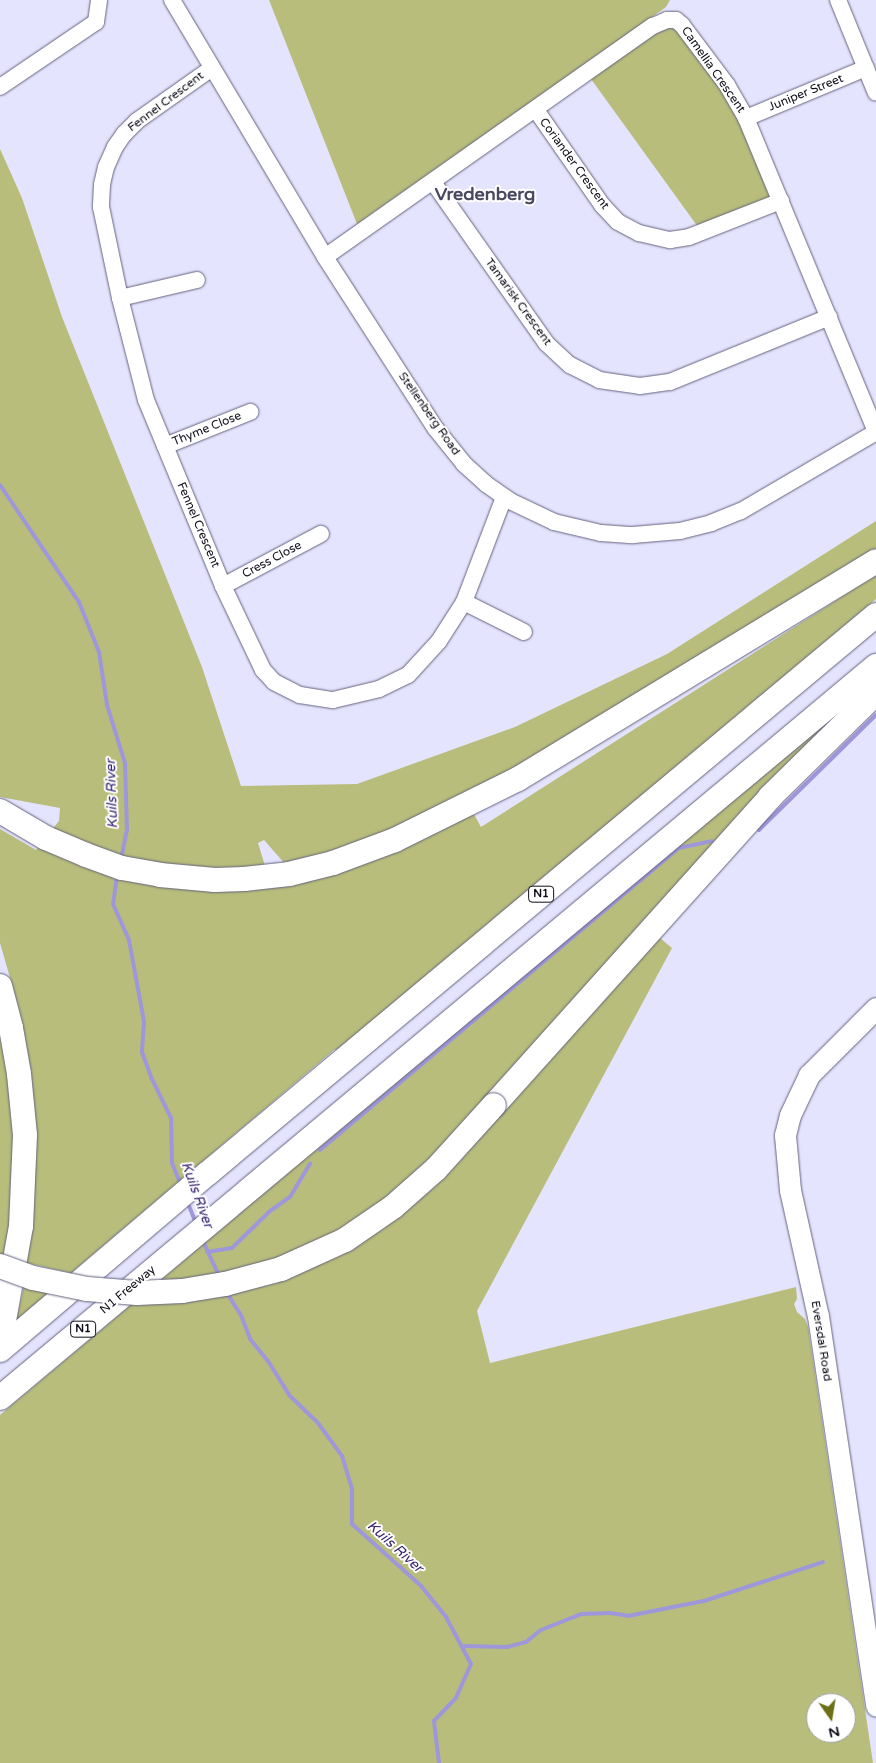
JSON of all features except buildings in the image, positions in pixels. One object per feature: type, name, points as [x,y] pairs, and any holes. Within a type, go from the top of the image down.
[{"type":"highway","points":[[0,811],[46,838],[122,868],[169,876],[215,880],[244,879],[288,874],[333,864],[395,840],[476,802],[587,738],[876,561]]},
{"type":"highway","name":"N1","points":[[0,1350],[207,1174],[876,615]]},
{"type":"highway","name":"N1 Freeway","points":[[0,1398],[876,666]]},
{"type":"highway","points":[[0,1266],[33,1278],[86,1289],[138,1293],[182,1291],[225,1284],[280,1269],[344,1240],[393,1207],[436,1169],[770,797],[876,693]]},
{"type":"highway","points":[[0,986],[11,1028],[19,1074],[25,1135],[21,1226],[0,1342]]},
{"type":"main road","name":"Eversdal Road","points":[[876,1008],[810,1075],[800,1091],[785,1135],[790,1190],[818,1316],[876,1706]]},
{"type":"street","points":[[0,87],[96,22],[98,0]]},
{"type":"street","name":"Stellenberg Road","points":[[172,0],[325,257],[445,441],[474,474],[504,497],[539,516],[593,532],[633,535],[680,531],[711,523],[741,511],[876,432]]},
{"type":"street","points":[[838,0],[876,93]]},
{"type":"street","name":"Camellia Crescent","points":[[325,257],[653,26],[672,19],[682,25],[727,85],[746,118],[876,432]]},
{"type":"street","name":"Fennel Crescent","points":[[212,68],[137,121],[124,134],[110,158],[102,185],[101,206],[120,298],[141,383],[164,446],[223,586],[263,670],[274,682],[300,695],[333,700],[379,689],[408,674],[438,641],[464,602],[504,497]]},
{"type":"street","name":"Juniper Street","points":[[746,118],[866,68]]},
{"type":"street","name":"Coriander Crescent","points":[[536,110],[602,205],[618,222],[639,233],[670,240],[689,237],[781,201]]},
{"type":"street","name":"Tamarisk Crescent","points":[[433,182],[546,342],[570,365],[599,380],[620,385],[640,386],[670,382],[829,317]]},
{"type":"street","points":[[120,298],[197,280]]},
{"type":"street","name":"Thyme Close","points":[[164,446],[250,412]]},
{"type":"street","name":"Cress Close","points":[[223,586],[321,534]]},
{"type":"street","points":[[464,602],[524,632]]},
{"type":"green space","points":[[269,0],[670,0],[666,7],[357,224]]},
{"type":"green space","points":[[662,28],[676,28],[728,98],[772,197],[698,227],[591,79]]},
{"type":"green space","points":[[0,149],[22,198],[62,317],[202,667],[241,786],[357,784],[515,727],[667,654],[876,521],[876,553],[583,732],[373,840],[286,865],[264,840],[258,843],[270,882],[471,809],[481,827],[876,575],[876,599],[337,1053],[335,1049],[71,1273],[27,1263],[31,1234],[32,1087],[19,1009],[0,943],[0,829],[36,850],[59,821],[60,808],[0,797]]},
{"type":"green space","points":[[821,721],[827,728],[418,1175],[337,1235],[273,1264],[155,1285]]},
{"type":"green space","points":[[660,938],[672,948],[477,1311],[490,1363],[796,1287],[797,1299],[794,1304],[797,1312],[805,1319],[808,1327],[873,1763],[0,1763],[0,1415],[133,1303],[164,1303],[207,1299],[277,1283],[336,1257],[383,1229],[432,1188]]},
{"type":"green space","points":[[0,1008],[16,1105],[8,1260],[0,1257]]},
{"type":"green space","points":[[24,1286],[51,1293],[16,1322]]},
{"type":"waterway","name":"Kuils River","points":[[0,485],[79,602],[99,652],[107,705],[125,763],[127,829],[121,859]]},
{"type":"waterway","points":[[759,830],[876,715]]},
{"type":"waterway","points":[[320,1150],[679,848],[711,841]]},
{"type":"waterway","name":"Kuils River","points":[[117,876],[113,904],[129,940],[144,1022],[142,1052],[151,1077],[171,1118],[172,1163],[181,1185]]},
{"type":"waterway","points":[[207,1252],[232,1248],[270,1211],[290,1197],[310,1164]]},
{"type":"waterway","name":"Kuils River","points":[[187,1201],[196,1223]]},
{"type":"waterway","name":"Kuils River","points":[[202,1239],[220,1278]]},
{"type":"waterway","name":"Kuils River","points":[[227,1293],[241,1315],[250,1339],[268,1361],[289,1395],[318,1423],[342,1456],[352,1489],[352,1524],[421,1586],[446,1617],[471,1664],[456,1698],[434,1721],[439,1763]]},
{"type":"waterway","points":[[462,1646],[507,1647],[526,1642],[541,1630],[581,1614],[610,1613],[628,1616],[704,1601],[823,1562]]},
{"type":"district","name":"Vredenberg","points":[[485,194]]}]
